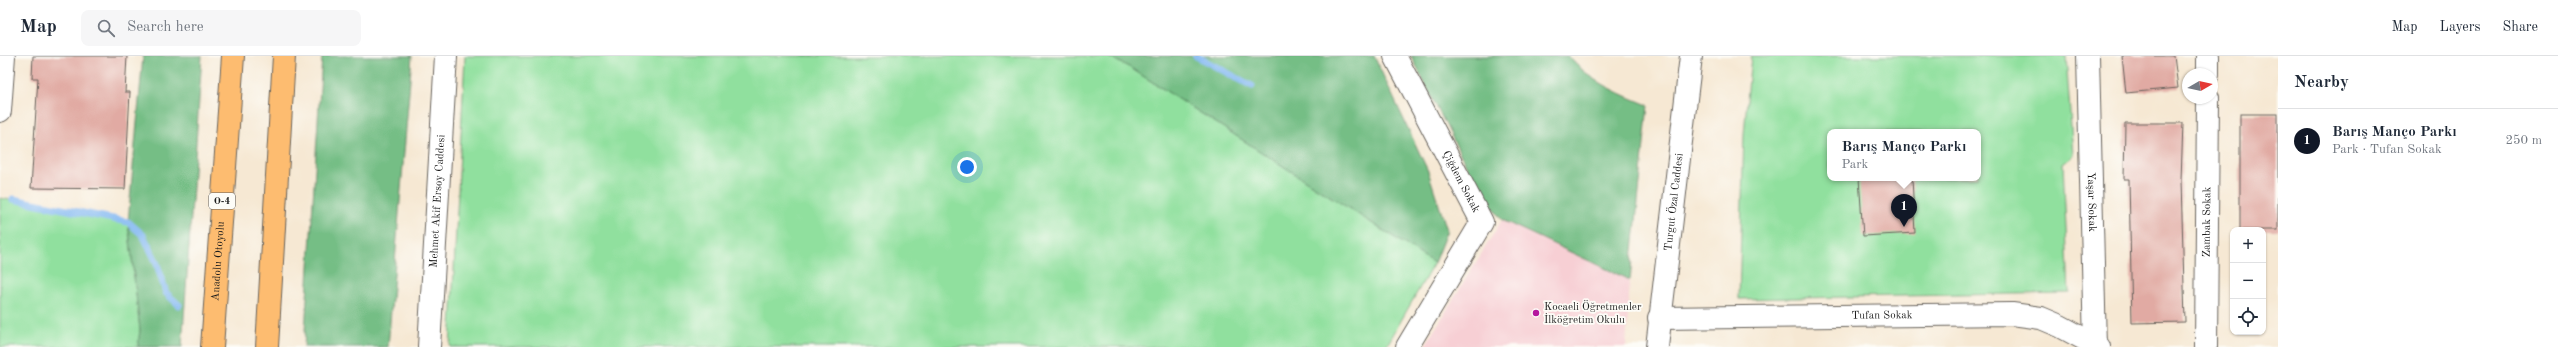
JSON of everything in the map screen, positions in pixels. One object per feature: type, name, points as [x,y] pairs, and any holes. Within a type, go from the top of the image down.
[{"type":"highway","name":"Anadolu Otoyolu","points":[[212,347],[233,56]]},
{"type":"highway","points":[[267,347],[284,56]]},
{"type":"street","points":[[0,111],[4,56]]},
{"type":"street","name":"Mehmet Akif Ersoy Caddesi","points":[[429,347],[446,56]]},
{"type":"street","name":"Çiğdem Sokak","points":[[1395,56],[1482,222],[1408,347]]},
{"type":"street","name":"Turgut Özal Caddesi","points":[[1657,347],[1659,318],[1691,56]]},
{"type":"street","name":"Yaşar Sokak","points":[[2088,56],[2096,346]]},
{"type":"street","points":[[2208,56],[2208,68]]},
{"type":"street","name":"Zambak Sokak","points":[[2206,347],[2208,104]]},
{"type":"street","name":"Tufan Sokak","points":[[1659,318],[2012,314],[2041,318],[2060,326],[2096,346]]},
{"type":"shaded area","name":"Kocaeli Öğretmenler İlköğretim Okulu","points":[[1502,220],[1630,280],[1626,347],[1424,347]]},
{"type":"green space","points":[[143,56],[202,56],[182,347],[138,347],[140,330],[128,222]]},
{"type":"green space","points":[[322,56],[412,56],[388,347],[304,347]]},
{"type":"green space","points":[[465,56],[1107,56],[1129,67],[1434,263],[1386,347],[450,347]]},
{"type":"green space","points":[[1107,56],[1374,56],[1428,171],[1447,230],[1434,263],[1129,67]]},
{"type":"green space","points":[[1411,56],[1568,56],[1586,73],[1595,79],[1615,91],[1648,105],[1630,280],[1502,220],[1476,185]]},
{"type":"green space","points":[[1751,56],[2066,56],[2073,155],[2063,163],[2069,293],[1739,299],[1744,134]]},
{"type":"green space","points":[[0,198],[128,222],[140,330],[138,347],[0,347]]},
{"type":"building","points":[[33,56],[127,56],[125,92],[130,92],[125,189],[31,188],[38,78],[32,78]]},
{"type":"building","points":[[2122,56],[2174,56],[2178,88],[2126,93]]},
{"type":"building","points":[[2240,114],[2278,114],[2278,230],[2266,230],[2266,227],[2240,227]]},
{"type":"building","points":[[2125,123],[2183,123],[2181,180],[2185,322],[2132,323],[2129,179],[2124,179]]},
{"type":"building","points":[[1859,181],[1912,181],[1915,233],[1863,236]]},
{"type":"waterway","points":[[1196,56],[1252,86]]},
{"type":"waterway","points":[[13,199],[128,222],[143,235],[156,261],[166,293],[179,305]]},
{"type":"place","name":"Barış Manço Parkı","points":[[1904,227]]},
{"type":"place","name":"Kocaeli Öğretmenler İlköğretim Okulu","points":[[1536,313]]}]
